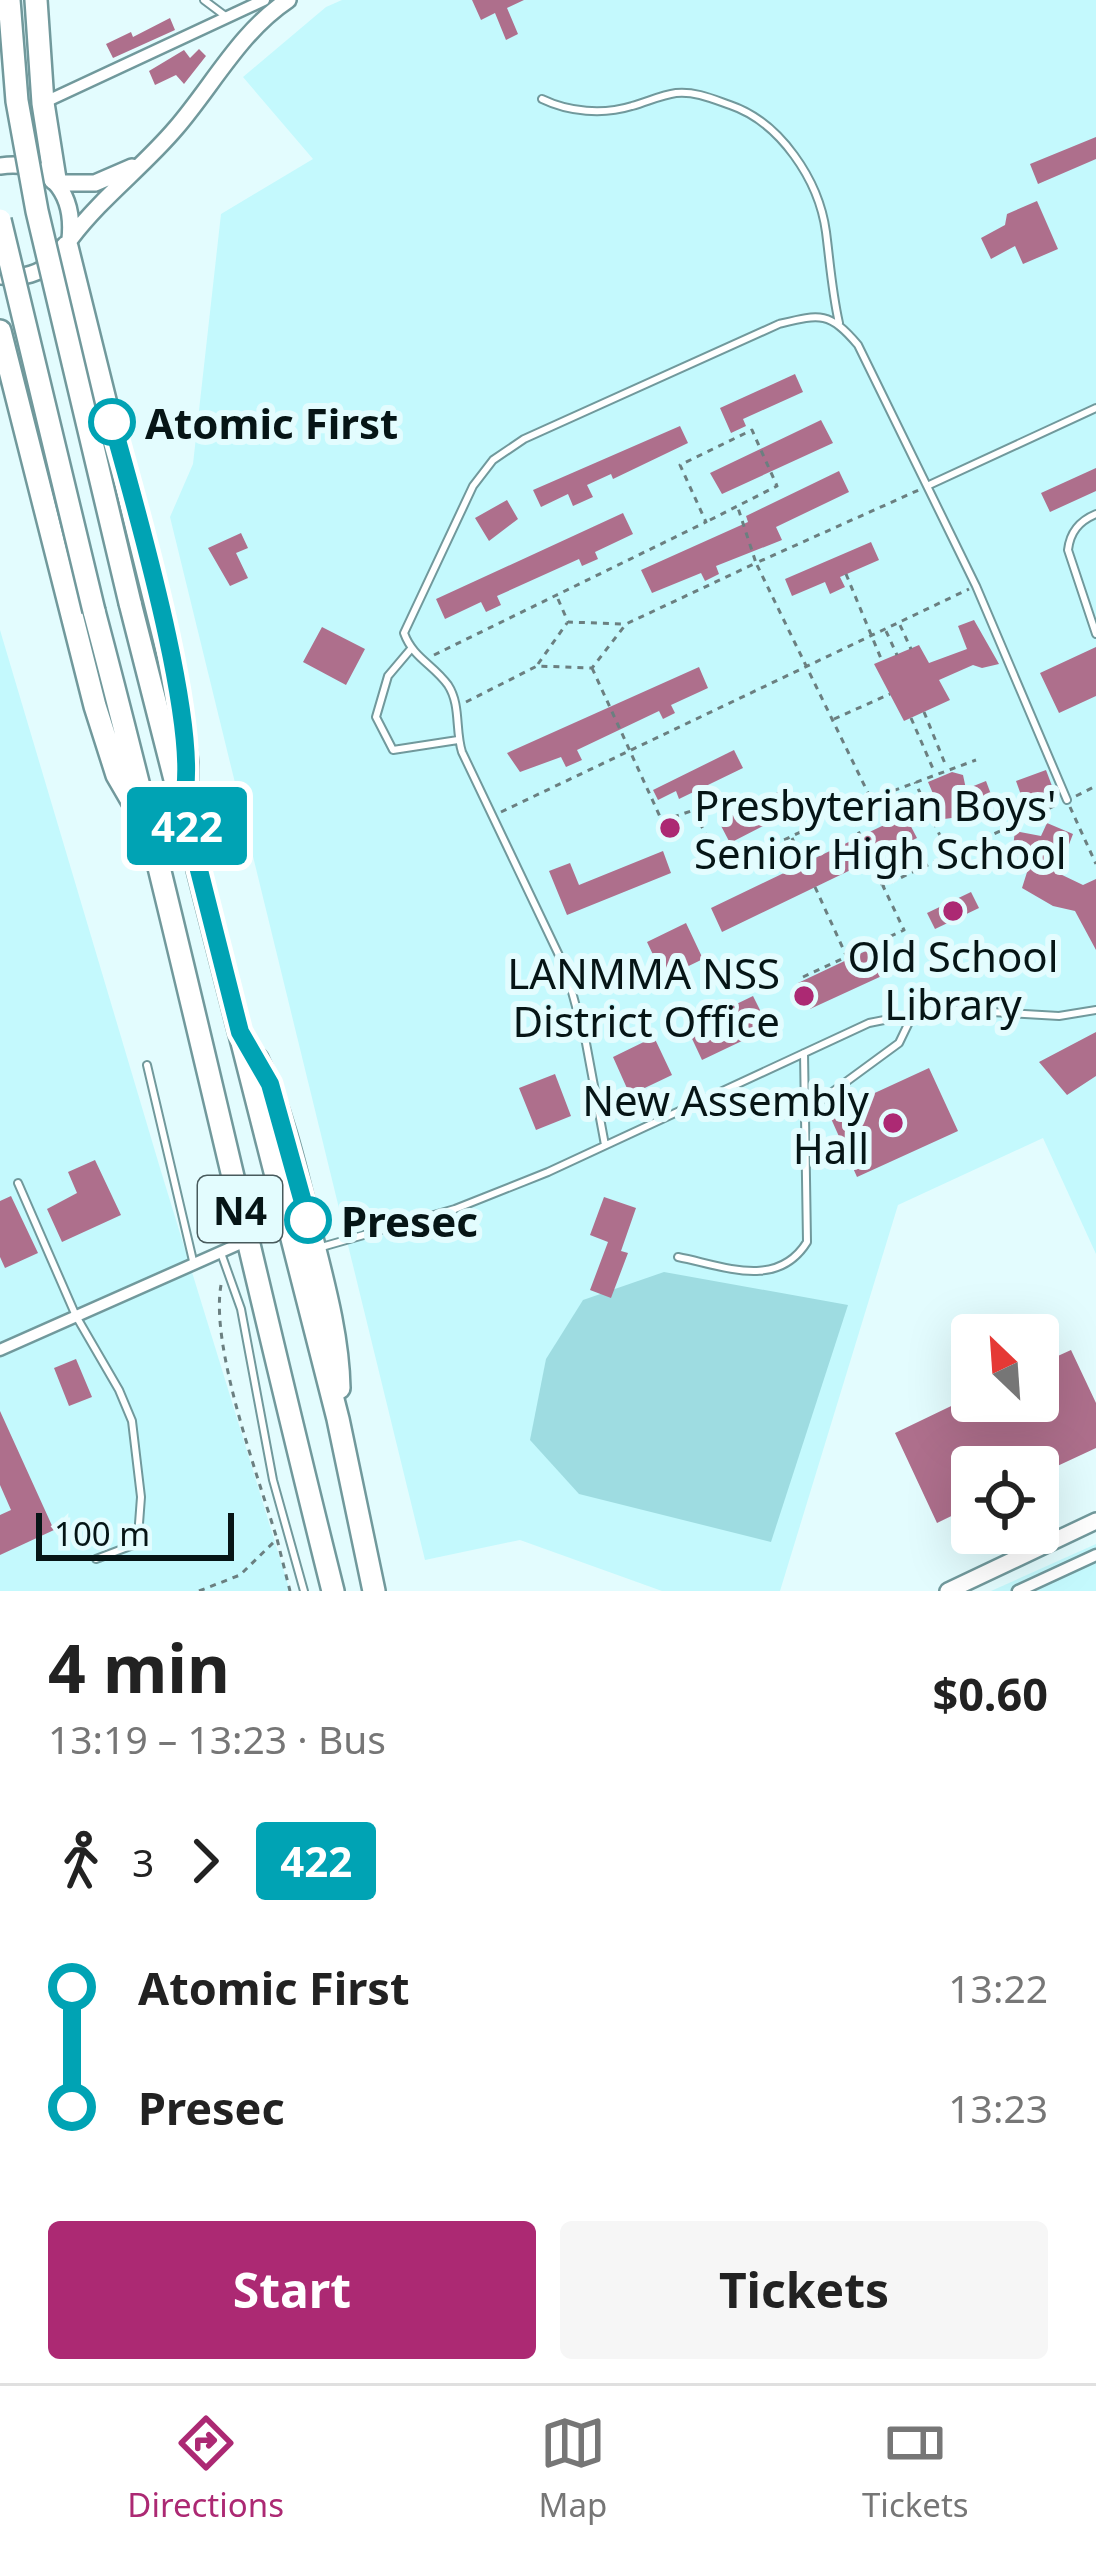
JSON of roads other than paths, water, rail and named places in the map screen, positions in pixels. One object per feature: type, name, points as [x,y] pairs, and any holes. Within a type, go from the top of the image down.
[{"type":"highway","name":"N4","points":[[9,0],[17,100],[41,232],[338,1419],[374,1591]]},
{"type":"highway","points":[[36,0],[43,103],[57,181]]},
{"type":"highway","name":"N4","points":[[0,220],[333,1591]]},
{"type":"highway","points":[[69,242],[177,690],[187,763],[182,803]]},
{"type":"highway","points":[[0,331],[95,706],[126,796],[150,826]]},
{"type":"highway","points":[[240,1032],[270,1084],[315,1249],[334,1333],[338,1419]]},
{"type":"street","points":[[43,103],[264,0]]},
{"type":"street","points":[[0,276],[38,273],[96,207],[150,157],[249,32],[287,0]]},
{"type":"street","points":[[57,181],[95,183],[150,157]]},
{"type":"street","points":[[0,166],[36,167],[57,181],[71,210],[69,242]]},
{"type":"street","points":[[0,1350],[248,1240]]},
{"type":"street","points":[[948,1591],[1096,1521]]},
{"type":"street","points":[[1018,1591],[1096,1555]]},
{"type":"lane","points":[[204,0],[227,17]]},
{"type":"lane","points":[[542,99],[562,109],[591,111],[695,93],[764,122],[782,138],[816,200],[826,230],[826,258],[839,323]]},
{"type":"lane","points":[[605,1145],[586,1043],[566,970],[458,740],[457,707],[449,686],[410,650],[404,632],[473,486],[494,460],[524,439],[779,324],[824,316],[839,323],[858,345],[976,586],[1066,800]]},
{"type":"lane","points":[[927,486],[1096,407]]},
{"type":"lane","points":[[1096,514],[1077,526],[1068,550],[1096,634]]},
{"type":"lane","points":[[410,650],[388,676],[376,717],[393,751],[458,740]]},
{"type":"lane","points":[[315,1249],[455,1209],[868,1023],[940,1009],[1059,1016],[1096,1010]]},
{"type":"lane","points":[[806,1112],[899,1043],[912,1014]]},
{"type":"lane","points":[[678,1257],[756,1272],[778,1270],[795,1261],[807,1242],[804,1052]]},
{"type":"lane","points":[[147,1065],[194,1264]]},
{"type":"lane","points":[[18,1184],[76,1316],[119,1390],[131,1421],[139,1471],[138,1537],[133,1545],[96,1559]]},
{"type":"lane","points":[[221,1252],[241,1310],[273,1480],[304,1591]]},
{"type":"place","name":"Atomic First","points":[[112,422]]},
{"type":"place","name":"Presbyterian Boys' Senior High School","points":[[670,828]]},
{"type":"place","name":"Old School Library","points":[[953,911]]},
{"type":"place","name":"LANMMA NSS District Office","points":[[804,996]]},
{"type":"place","name":"New Assembly Hall","points":[[893,1123]]},
{"type":"place","name":"Presec","points":[[308,1220]]}]
